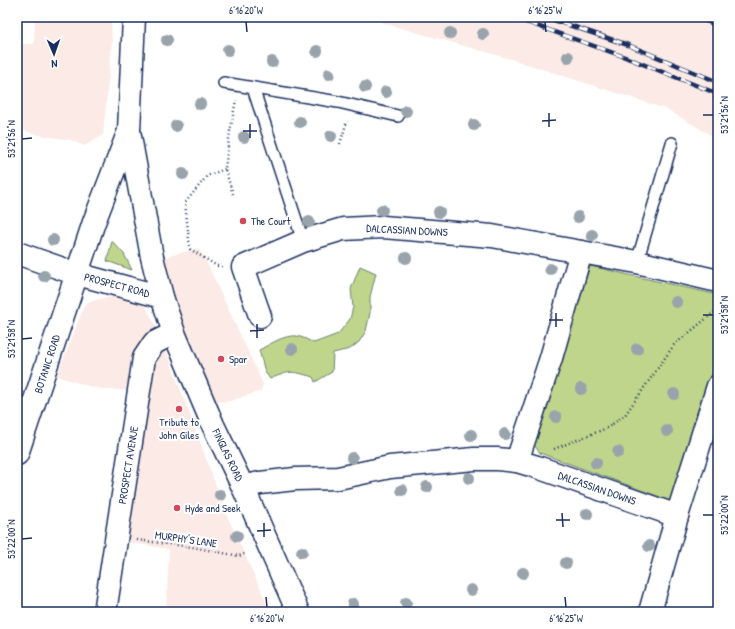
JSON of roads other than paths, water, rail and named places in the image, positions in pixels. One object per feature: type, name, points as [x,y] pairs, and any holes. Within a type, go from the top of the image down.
[{"type":"street","name":"PROSPECT ROAD","points":[[129,131],[94,222],[77,274],[162,297],[152,257],[129,131],[134,17]]},
{"type":"street","name":"DALCASSIAN DOWNS","points":[[260,316],[242,267],[303,241],[343,229],[383,227],[492,236],[637,262],[718,281]]},
{"type":"street","points":[[517,461],[551,358],[581,252]]},
{"type":"street","points":[[17,253],[77,274]]},
{"type":"street","name":"BOTANIC ROAD","points":[[17,454],[77,274]]},
{"type":"street","name":"FINGLAS ROAD","points":[[162,297],[174,333],[213,425],[243,487],[298,612]]},
{"type":"street","name":"PROSPECT AVENUE","points":[[106,612],[144,358],[154,343],[174,333]]},
{"type":"street","points":[[650,612],[677,516],[718,386]]},
{"type":"street","name":"DALCASSIAN DOWNS","points":[[243,487],[260,483],[295,479],[338,478],[390,467],[474,459],[498,459],[517,461],[677,516]]},
{"type":"lane","points":[[224,83],[352,105],[398,116]]},
{"type":"lane","points":[[253,88],[303,241]]},
{"type":"lane","points":[[637,262],[672,143]]},
{"type":"railway","points":[[512,17],[625,57],[718,94]]},
{"type":"railway","points":[[545,17],[628,45],[718,82]]},
{"type":"railway","points":[[697,17],[718,26]]},
{"type":"place","name":"The Court","points":[[243,221]]},
{"type":"place","name":"Spar","points":[[221,359]]},
{"type":"place","name":"Tribute to John Giles","points":[[179,409]]},
{"type":"place","name":"Hyde and Seek","points":[[177,508]]}]
